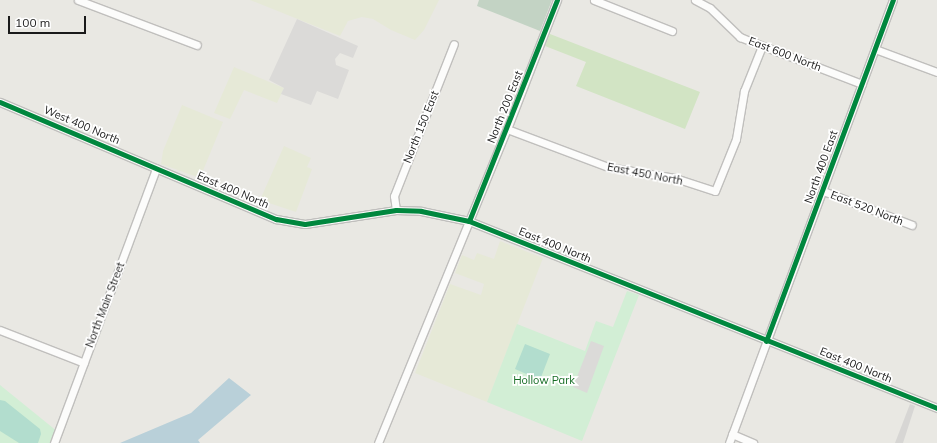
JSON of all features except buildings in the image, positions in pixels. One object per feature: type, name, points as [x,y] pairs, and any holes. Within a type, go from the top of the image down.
[{"type":"street","points":[[78,0],[197,45]]},
{"type":"street","name":"North 200 East","points":[[378,443],[507,129],[557,0]]},
{"type":"street","points":[[594,0],[672,32]]},
{"type":"street","name":"East 600 North","points":[[695,0],[710,8],[740,36],[762,46],[862,84]]},
{"type":"street","name":"North 400 East","points":[[729,443],[893,0]]},
{"type":"street","name":"North 150 East","points":[[396,210],[394,196],[454,44]]},
{"type":"street","name":"East 450 North","points":[[507,129],[608,167],[675,178],[715,191],[736,139],[744,91],[762,46]]},
{"type":"street","points":[[875,49],[937,72]]},
{"type":"street","name":"West 400 North","points":[[0,102],[156,168]]},
{"type":"street","name":"East 400 North","points":[[156,168],[276,219],[305,224],[396,210],[421,211],[469,221],[766,341],[937,408]]},
{"type":"street","name":"North Main Street","points":[[54,443],[156,168]]},
{"type":"street","name":"East 520 North","points":[[822,191],[912,225]]},
{"type":"street","points":[[0,330],[84,363]]},
{"type":"street","points":[[732,434],[753,443]]},
{"type":"shaded area","points":[[297,19],[358,46],[353,58],[340,53],[335,59],[336,65],[349,70],[338,99],[317,91],[311,105],[281,94],[284,88],[269,80]]},
{"type":"shaded area","points":[[591,341],[604,346],[587,393],[573,387]]},
{"type":"shaded area","points":[[910,404],[915,406],[903,443],[895,443]]},
{"type":"green space","points":[[250,0],[439,0],[424,30],[415,40],[391,30],[373,19],[362,17],[348,21],[340,36]]},
{"type":"green space","points":[[479,0],[552,0],[540,31],[477,6]]},
{"type":"green space","points":[[550,34],[700,92],[685,129],[576,86],[586,62],[545,46]]},
{"type":"green space","points":[[234,67],[284,88],[277,103],[244,90],[230,119],[214,113]]},
{"type":"green space","points":[[182,105],[223,122],[200,178],[161,164],[163,151]]},
{"type":"green space","points":[[284,146],[311,158],[307,167],[312,169],[296,212],[260,200]]},
{"type":"green space","points":[[500,241],[543,258],[487,402],[415,373],[450,284],[481,295],[484,284],[455,273],[462,255],[474,260],[477,253],[494,259]]},
{"type":"green space","name":"Hollow Park","points":[[627,291],[639,295],[582,441],[487,402],[517,324],[585,351],[596,321],[613,327]]},
{"type":"green space","points":[[525,344],[550,354],[540,380],[515,369]]},
{"type":"green space","points":[[0,385],[58,432],[54,443],[0,443]]},
{"type":"green space","points":[[0,400],[5,401],[40,429],[41,434],[38,443],[19,443],[0,431]]},
{"type":"water","points":[[229,378],[251,395],[198,440],[200,443],[120,443],[191,413]]},
{"type":"cycle path","points":[[469,221],[557,0]]},
{"type":"cycle path","points":[[766,341],[893,0]]},
{"type":"cycle path","points":[[0,102],[276,219],[305,224],[396,210],[421,211],[469,221],[937,408]]}]
